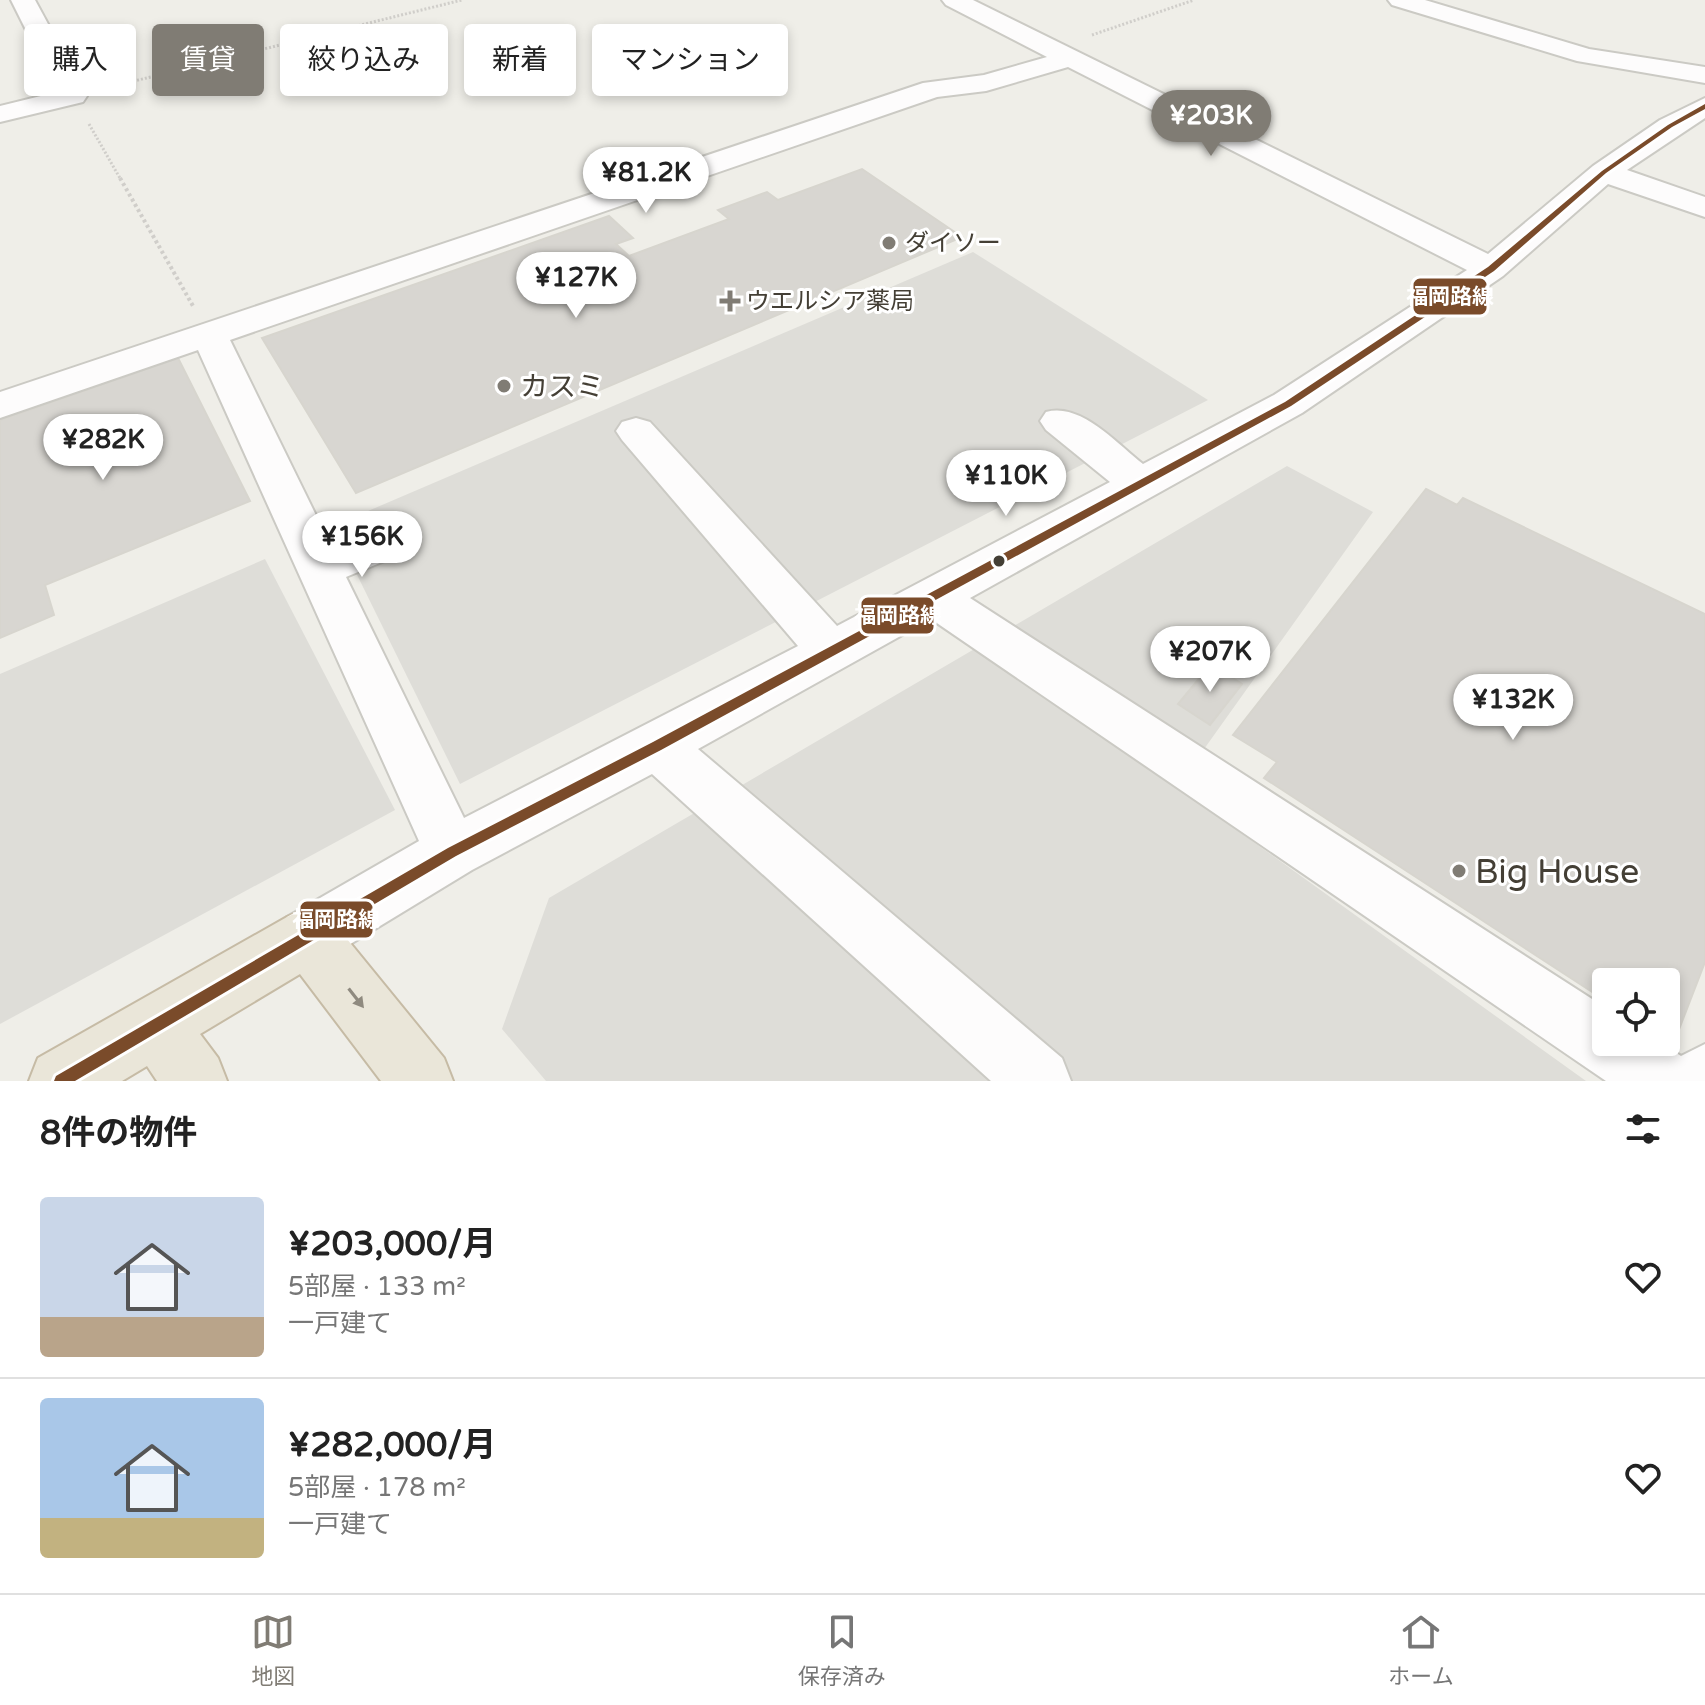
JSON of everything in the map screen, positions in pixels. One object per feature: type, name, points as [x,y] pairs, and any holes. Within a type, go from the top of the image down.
[{"type":"highway","points":[[61,1081],[308,937],[421,1081]]},
{"type":"highway","points":[[156,1025],[195,1081]]},
{"type":"street","points":[[23,0],[36,24]]},
{"type":"street","points":[[954,0],[1491,269]]},
{"type":"street","points":[[1400,0],[1586,56],[1705,75]]},
{"type":"street","points":[[0,405],[933,89],[986,83],[1061,53]]},
{"type":"street","points":[[0,114],[73,96]]},
{"type":"street","points":[[308,937],[452,852],[657,746],[1288,404],[1491,269],[1604,172],[1670,126],[1705,106]]},
{"type":"street","points":[[1604,172],[1705,208]]},
{"type":"street","points":[[209,334],[452,852]]},
{"type":"street","points":[[1060,421],[1141,484]]},
{"type":"street","points":[[636,431],[831,651]]},
{"type":"street","points":[[319,570],[371,548]]},
{"type":"street","points":[[933,597],[1662,1081]]},
{"type":"street","points":[[657,746],[1039,1081]]},
{"type":"path","points":[[136,80],[462,0]]},
{"type":"path","points":[[1061,53],[1194,0]]},
{"type":"path","points":[[73,96],[209,334]]},
{"type":"shaded area","points":[[973,252],[1208,400],[460,784],[333,526]]},
{"type":"shaded area","points":[[1287,466],[1373,512],[1177,787],[1586,1081],[546,1081],[502,1029],[549,898]]},
{"type":"shaded area","points":[[265,559],[395,810],[0,1024],[0,674]]},
{"type":"building","points":[[862,169],[962,237],[356,493],[262,338],[609,216],[633,238],[616,244],[629,256],[729,219],[718,210],[767,192],[778,200]]},
{"type":"building","points":[[178,358],[250,501],[45,585],[54,615],[0,638],[0,420]]},
{"type":"building","points":[[1426,489],[1457,505],[1463,498],[1705,614],[1705,962],[1680,1027],[1680,968],[1592,968],[1592,992],[1264,778],[1277,762],[1233,735]]},
{"type":"building","points":[[1211,664],[1242,684],[1210,725],[1178,704]]},
{"type":"transit line","name":"福岡路線","points":[[61,1081],[452,852],[657,746],[1288,404],[1491,269],[1604,172],[1670,126],[1705,106]]},
{"type":"place","name":"ダイソー","points":[[889,243]]},
{"type":"place","name":"ウエルシア薬局","points":[[730,301]]},
{"type":"place","name":"カスミ","points":[[504,386]]},
{"type":"place","name":"Big House","points":[[1459,871]]}]
